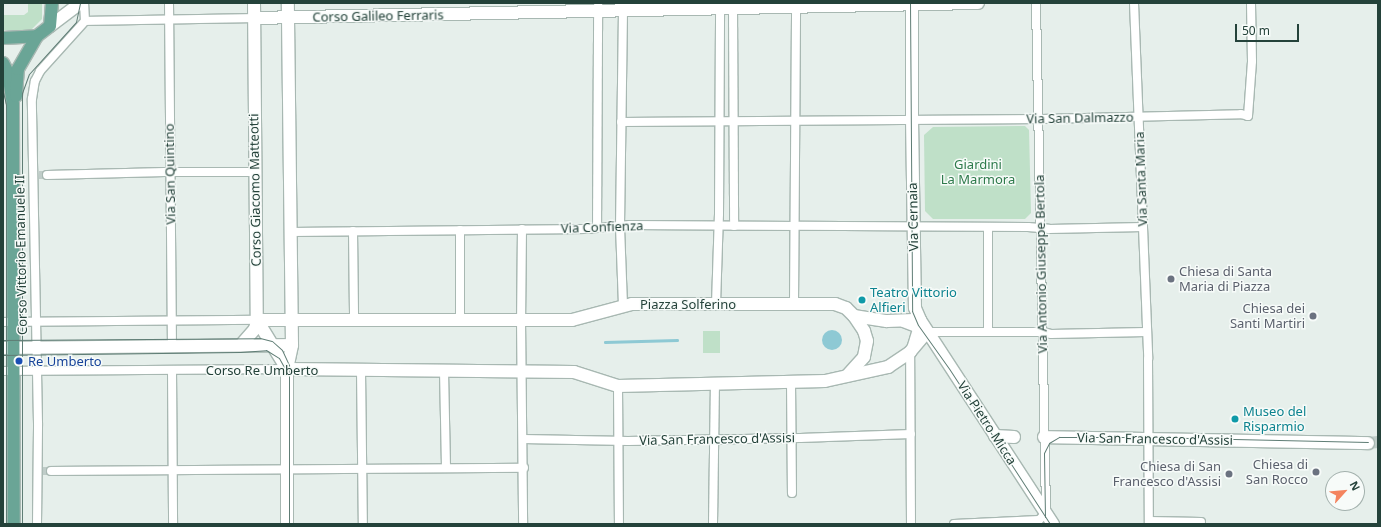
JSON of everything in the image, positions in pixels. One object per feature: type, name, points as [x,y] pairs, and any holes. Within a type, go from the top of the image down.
[{"type":"main road","points":[[3,38],[37,36],[50,26],[52,3]]},
{"type":"main road","name":"Corso Vittorio Emanuele II","points":[[13,104],[17,93],[18,69],[37,36]]},
{"type":"main road","name":"Corso Vittorio Emanuele II","points":[[3,62],[8,73],[13,104],[8,371],[14,524]]},
{"type":"street","points":[[50,26],[82,3],[84,21]]},
{"type":"street","name":"Via San Quintino","points":[[169,3],[172,346]]},
{"type":"street","name":"Corso Giacomo Matteotti","points":[[254,3],[257,320]]},
{"type":"street","points":[[287,524],[287,369],[292,345],[288,3]]},
{"type":"street","name":"Corso Galileo Ferraris","points":[[84,21],[254,18],[598,7],[623,12],[978,3]]},
{"type":"street","name":"Via Antonio Giuseppe Bertola","points":[[1036,3],[1037,118],[1041,228],[1044,437],[1047,519]]},
{"type":"street","name":"Via Santa Maria","points":[[1134,3],[1143,227],[1149,438],[1149,522]]},
{"type":"street","name":"Via San Dalmazzo","points":[[621,122],[1138,117],[1241,114],[1248,116],[1252,61],[1251,3]]},
{"type":"street","name":"Via Cernaia","points":[[915,4],[912,98],[913,228],[915,300],[921,327]]},
{"type":"street","points":[[597,228],[598,7]]},
{"type":"street","points":[[794,304],[793,227],[796,121],[796,8]]},
{"type":"street","points":[[716,304],[719,225],[720,9]]},
{"type":"street","points":[[733,9],[734,226]]},
{"type":"street","points":[[623,12],[620,226],[623,305]]},
{"type":"street","name":"Corso Vittorio Emanuele II","points":[[36,524],[44,471],[36,370],[40,175],[32,98],[35,81],[40,71],[84,21]]},
{"type":"street","points":[[40,175],[255,172]]},
{"type":"street","name":"Via Confienza","points":[[291,232],[719,225],[1049,229],[1143,227]]},
{"type":"street","points":[[988,228],[988,332]]},
{"type":"street","points":[[522,229],[521,345],[524,468],[523,524]]},
{"type":"street","points":[[460,230],[460,319]]},
{"type":"street","points":[[352,231],[354,319]]},
{"type":"street","name":"Piazza Solferino","points":[[521,320],[572,320],[623,305],[839,304],[854,316],[864,331],[867,346],[861,362],[847,376]]},
{"type":"street","points":[[854,316],[898,321],[921,327],[988,332],[1042,332],[1051,334],[1146,332]]},
{"type":"street","points":[[9,322],[354,319],[521,320]]},
{"type":"street","points":[[257,320],[287,369]]},
{"type":"street","name":"Corso Re Umberto","points":[[241,345],[255,329],[257,320]]},
{"type":"street","points":[[912,524],[910,352],[921,327]]},
{"type":"street","name":"Via Pietro Micca","points":[[921,327],[995,436],[1047,519],[1053,524]]},
{"type":"street","name":"Corso Re Umberto","points":[[8,348],[292,345]]},
{"type":"street","points":[[522,372],[574,372],[618,386],[825,381],[857,372],[888,367],[910,352]]},
{"type":"street","name":"Corso Re Umberto","points":[[8,371],[287,369],[522,372]]},
{"type":"street","points":[[172,370],[173,524]]},
{"type":"street","points":[[361,371],[363,524]]},
{"type":"street","points":[[444,371],[446,467]]},
{"type":"street","points":[[791,382],[792,493]]},
{"type":"street","points":[[713,524],[715,384]]},
{"type":"street","points":[[618,386],[619,524]]},
{"type":"street","name":"Via San Francesco d'Assisi","points":[[523,439],[619,440],[792,438],[910,434]]},
{"type":"street","points":[[995,436],[1014,437]]},
{"type":"street","name":"Via San Francesco d'Assisi","points":[[1044,437],[1365,443]]},
{"type":"street","points":[[44,471],[446,467],[524,468]]},
{"type":"street","points":[[954,524],[1047,519]]},
{"type":"street","name":"Via Pietro Micca","points":[[1047,519],[1060,524]]},
{"type":"street","points":[[1149,522],[1201,522]]},
{"type":"green space","points":[[28,3],[42,3],[42,19],[31,30],[3,30],[3,15],[24,15],[28,12]]},
{"type":"green space","name":"Giardini La Marmora","points":[[1025,126],[1029,130],[1031,213],[1025,219],[933,219],[925,211],[924,135],[933,127]]},
{"type":"green space","points":[[703,331],[720,331],[720,353],[703,353]]},
{"type":"water","points":[[828,330],[836,330],[842,336],[842,344],[836,350],[828,350],[822,344],[822,336]]},
{"type":"waterway","points":[[605,342],[677,340]]},
{"type":"tunnel","points":[[39,175],[47,175]]},
{"type":"tunnel","points":[[1368,443],[1378,442]]},
{"type":"tunnel","points":[[43,471],[51,471]]},
{"type":"tram line","points":[[22,524],[22,93],[29,74],[76,22],[80,3]]},
{"type":"tram line","points":[[910,3],[912,311],[918,325],[950,370],[1050,524]]},
{"type":"tram line","points":[[3,92],[6,104],[6,524]]},
{"type":"tram line","points":[[3,340],[260,338],[272,341],[282,350],[289,365],[289,524]]},
{"type":"tram line","points":[[3,355],[240,352],[266,350],[279,358],[284,367],[285,374]]},
{"type":"tram line","points":[[1045,517],[1044,453],[1049,443],[1059,437],[1145,437],[1368,442]]},
{"type":"place","name":"Chiesa di Santa Maria di Piazza","points":[[1171,279]]},
{"type":"place","name":"Teatro Vittorio Alfieri","points":[[862,300]]},
{"type":"place","name":"Chiesa dei Santi Martiri","points":[[1313,316]]},
{"type":"place","name":"Re Umberto","points":[[19,361]]},
{"type":"place","name":"Museo del Risparmio","points":[[1235,419]]},
{"type":"place","name":"Chiesa di San Rocco","points":[[1316,472]]},
{"type":"place","name":"Chiesa di San Francesco d'Assisi","points":[[1229,474]]}]
